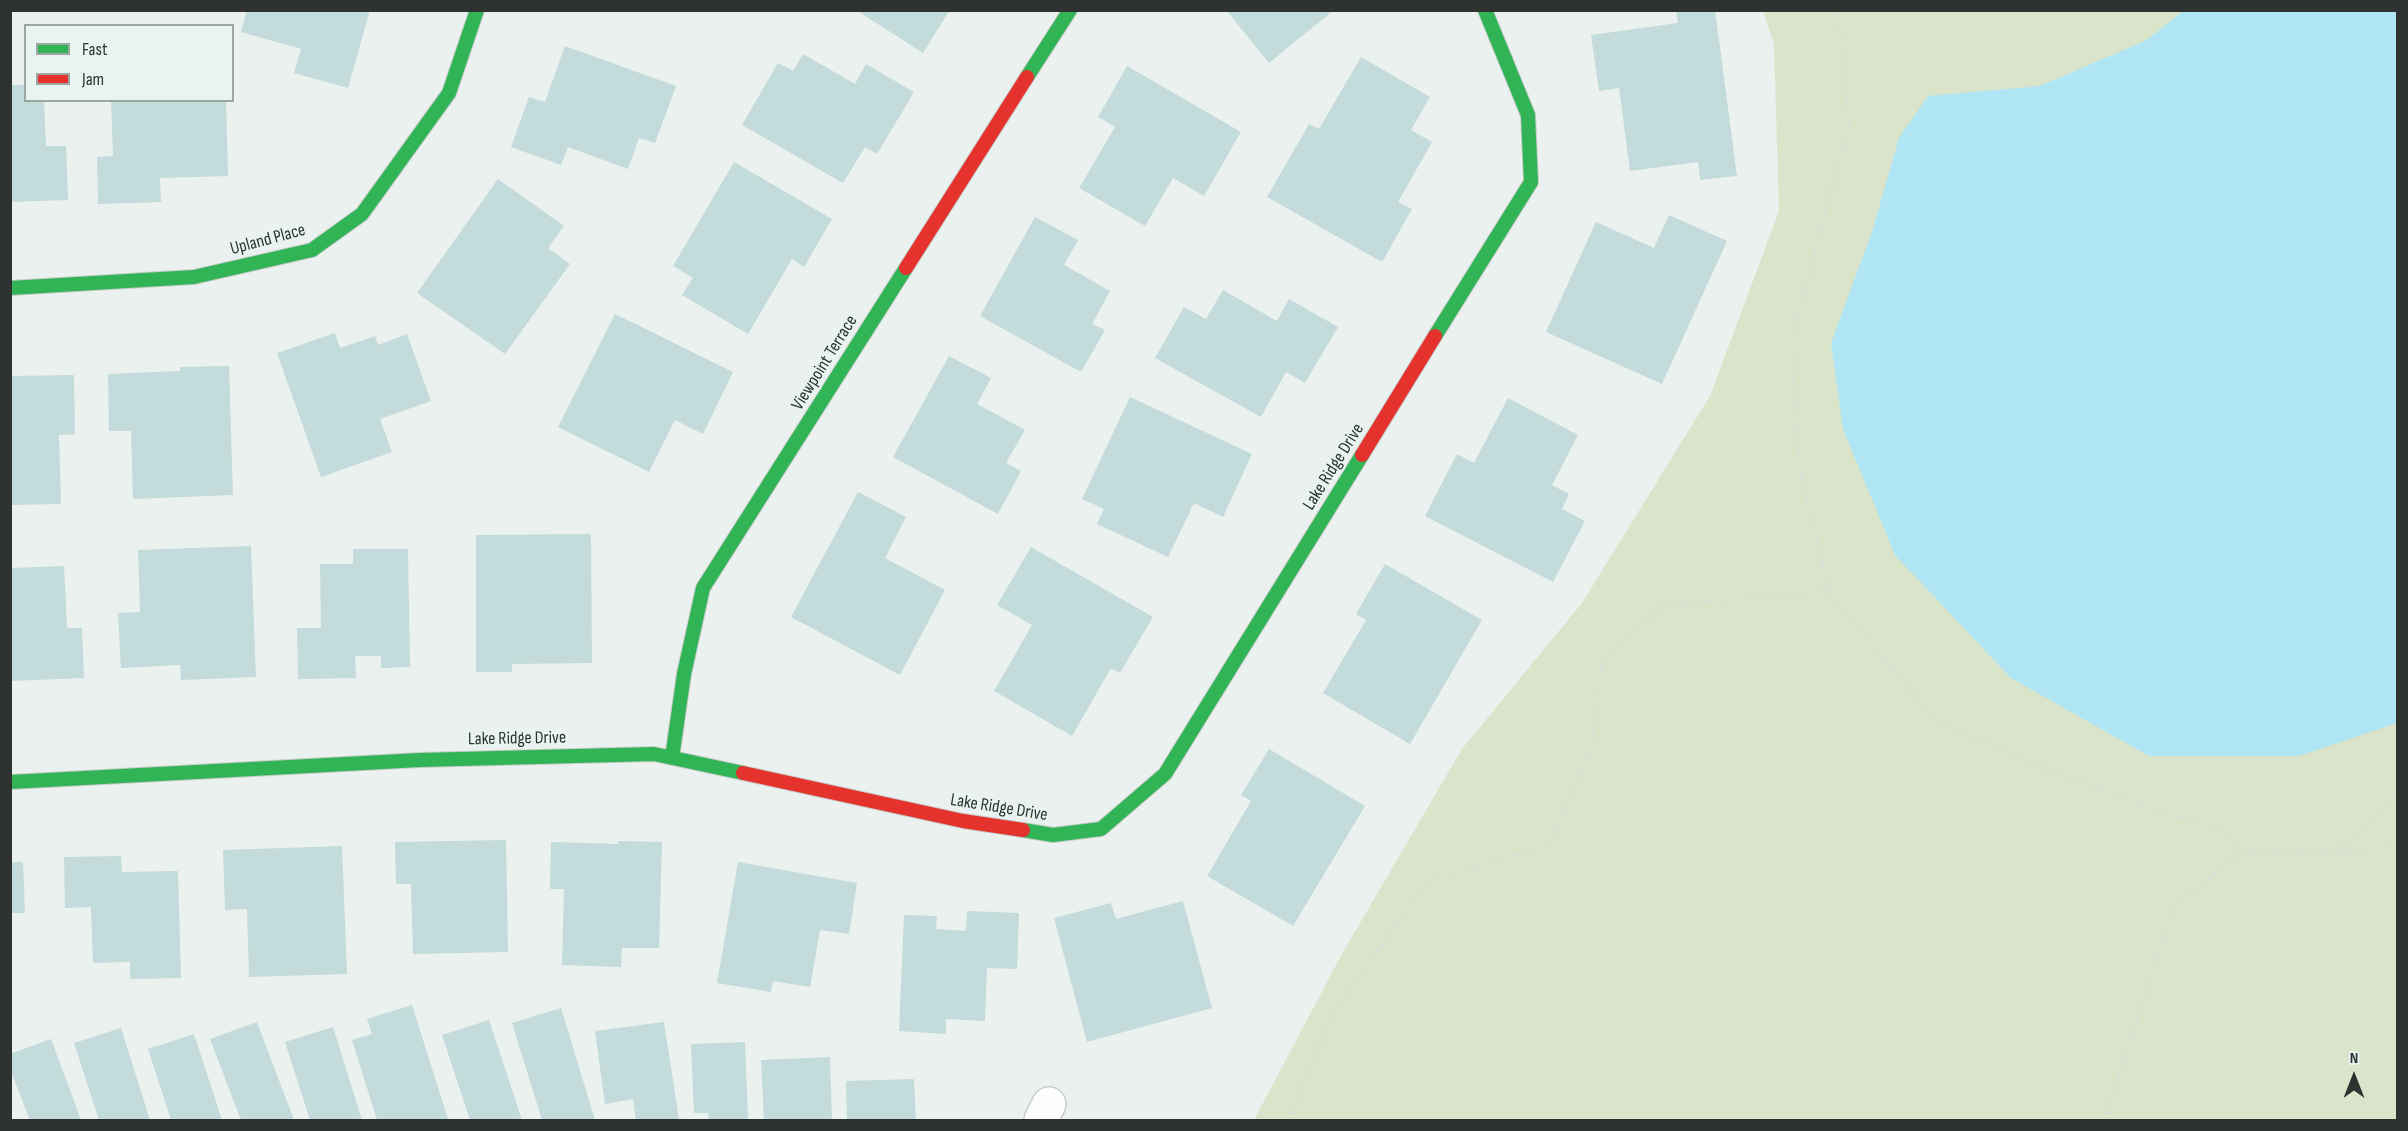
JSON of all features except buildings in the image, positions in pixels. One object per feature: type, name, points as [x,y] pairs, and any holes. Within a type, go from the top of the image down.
[{"type":"street","name":"Upland Place","points":[[10,288],[194,277],[312,250],[362,214],[449,93],[477,10]]},
{"type":"street","name":"Viewpoint Terrace","points":[[672,758],[684,674],[703,588],[1070,10]]},
{"type":"street","name":"Lake Ridge Drive","points":[[10,782],[420,760],[654,754],[963,821],[1053,835],[1101,829],[1165,774],[1531,182],[1528,115],[1485,10]]},
{"type":"path","points":[[1838,10],[1849,126],[1791,338],[1800,468],[1828,591],[1933,718],[2038,766],[2158,811],[2214,827],[2243,851],[2336,853],[2397,844]]},
{"type":"path","points":[[1289,1120],[1333,1012],[1426,882],[1550,844],[1592,747],[1603,662],[1663,606],[1828,591]]},
{"type":"path","points":[[2336,853],[2397,792]]},
{"type":"path","points":[[2105,1120],[2173,907],[2243,851]]},
{"type":"green space","points":[[1763,11],[2397,11],[2397,1120],[1254,1120],[1343,952],[1462,749],[1582,603],[1710,396],[1779,211],[1774,44]]},
{"type":"water","points":[[2184,10],[2397,11],[2397,723],[2299,756],[2149,756],[2011,678],[1895,555],[1843,429],[1831,343],[1872,232],[1899,138],[1928,96],[2040,86],[2147,40]]},
{"type":"traffic: fast","points":[[10,288],[194,277],[312,250],[362,214],[449,93],[477,10]]},
{"type":"traffic: fast","points":[[1027,77],[1070,10]]},
{"type":"traffic: fast","points":[[1435,336],[1531,182],[1528,115],[1485,10]]},
{"type":"traffic: fast","points":[[672,758],[684,674],[703,588],[906,268]]},
{"type":"traffic: fast","points":[[1023,830],[1053,835],[1101,829],[1165,774],[1362,455]]},
{"type":"traffic: fast","points":[[10,782],[420,760],[654,754],[743,773]]},
{"type":"traffic: jam","points":[[906,268],[1027,77]]},
{"type":"traffic: jam","points":[[1362,455],[1435,336]]},
{"type":"traffic: jam","points":[[743,773],[963,821],[1023,830]]}]
